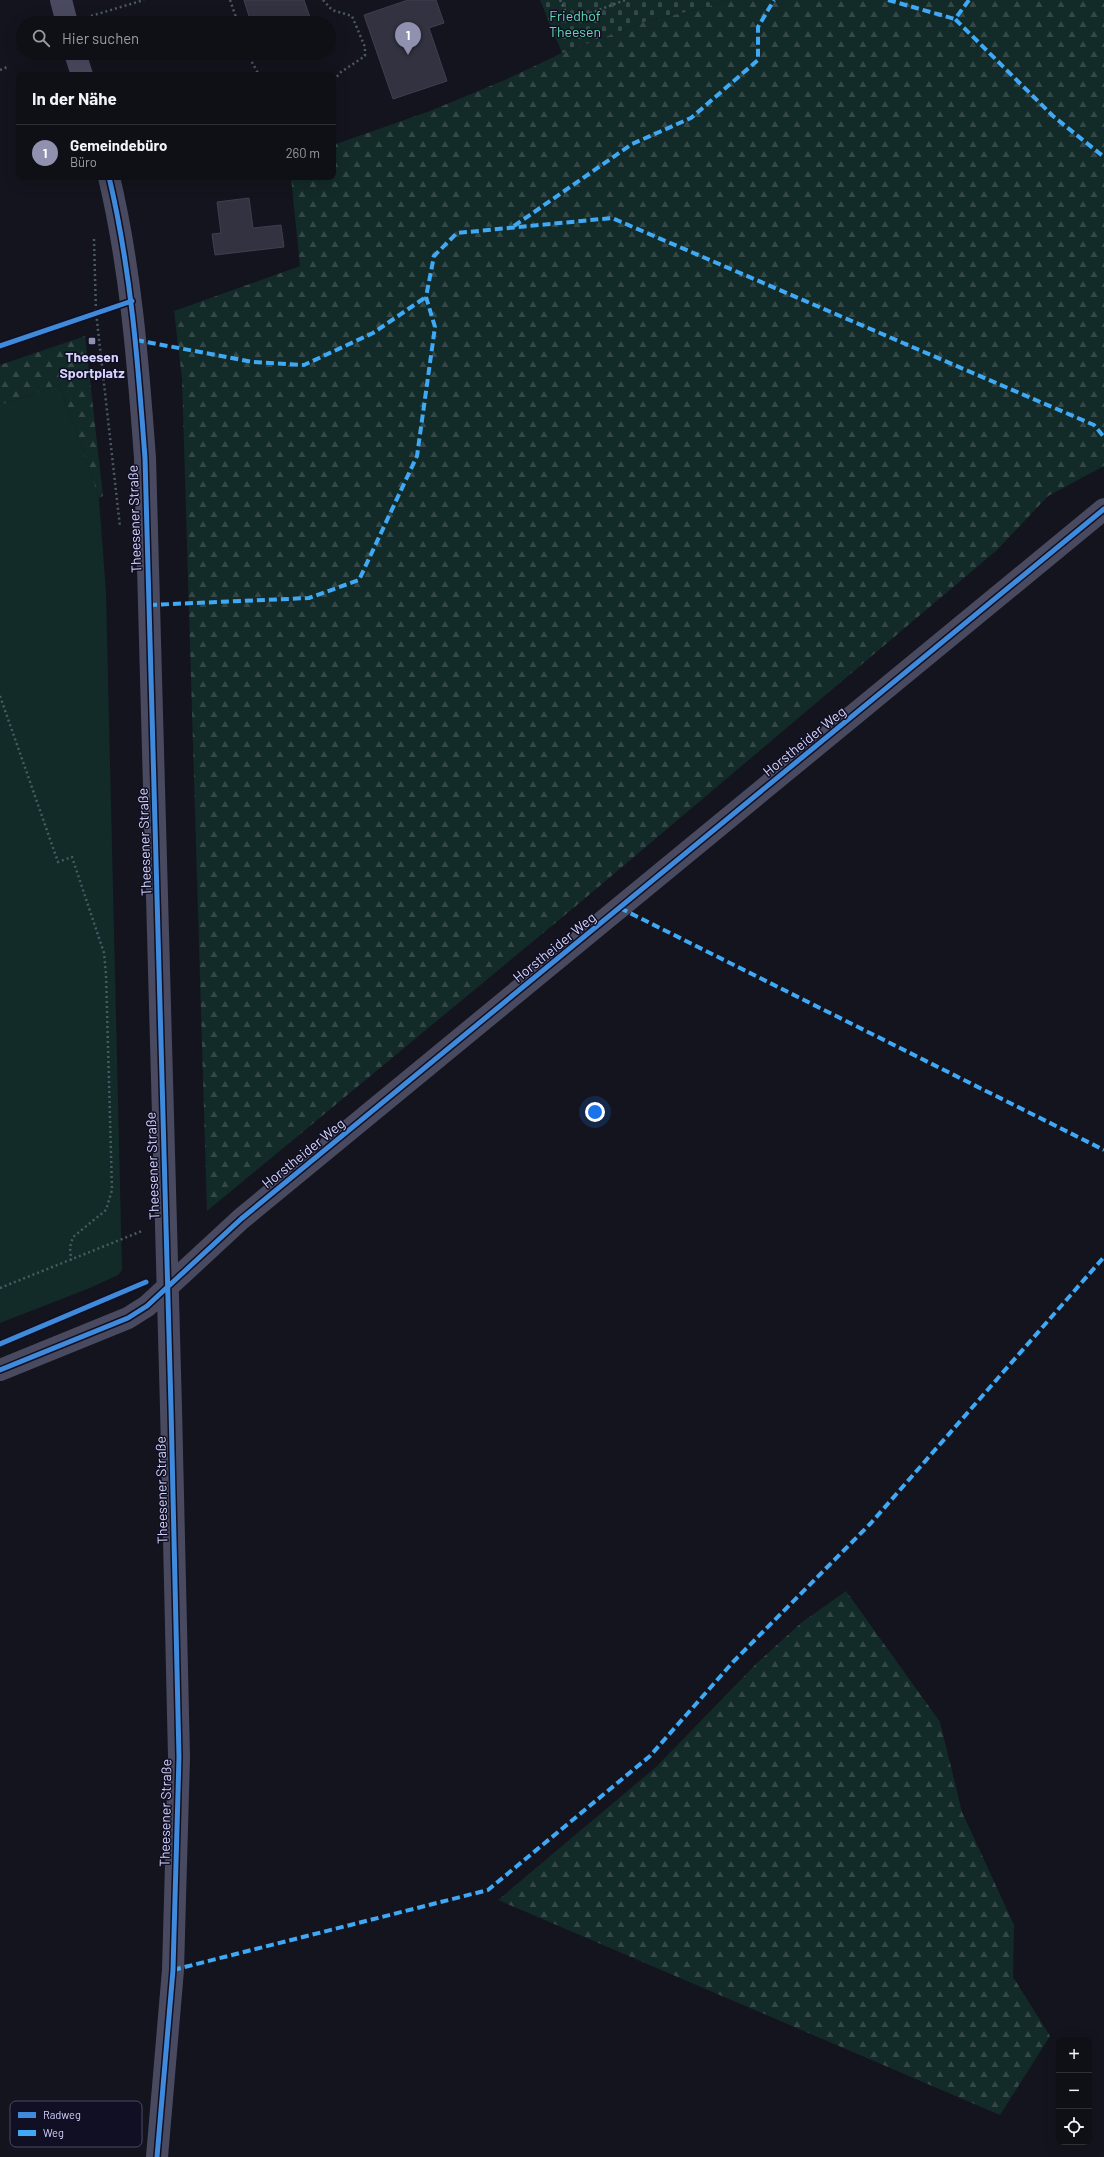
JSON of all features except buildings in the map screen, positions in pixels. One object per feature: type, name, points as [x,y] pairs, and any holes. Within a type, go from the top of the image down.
[{"type":"street","points":[[61,0],[72,16]]},
{"type":"street","points":[[77,60],[81,72]]},
{"type":"street","name":"Theesener Straße","points":[[110,180],[119,221],[132,300],[145,458],[168,1286],[179,1756],[173,1970],[157,2157]]},
{"type":"street","name":"Horstheider Weg","points":[[0,1370],[128,1318],[147,1306],[241,1219],[1104,509]]},
{"type":"path","points":[[91,16],[144,0]]},
{"type":"path","points":[[230,0],[236,16]]},
{"type":"path","points":[[323,0],[332,10],[352,16],[358,25],[365,47],[365,56],[341,72],[336,78]]},
{"type":"path","points":[[560,0],[570,21],[625,0]]},
{"type":"path","points":[[251,60],[258,72]]},
{"type":"path","points":[[0,70],[7,67]]},
{"type":"path","points":[[94,231],[96,312],[120,533]]},
{"type":"path","points":[[89,314],[132,300]]},
{"type":"path","points":[[0,696],[58,862],[72,857],[104,953],[106,974],[112,1190],[106,1210],[73,1237],[70,1248],[71,1260]]},
{"type":"path","points":[[0,1288],[144,1230],[144,1238]]},
{"type":"green space","name":"Friedhof Theesen","points":[[540,0],[727,0],[703,8],[647,21],[562,53]]},
{"type":"green space","points":[[727,0],[1104,0],[1104,466],[1048,496],[997,550],[583,900],[207,1211],[182,378],[174,311],[300,266],[291,180],[336,180],[336,144],[430,111],[507,79],[562,53],[647,21],[703,8]]},
{"type":"green space","points":[[85,336],[103,496],[99,498],[60,385],[0,405],[0,365]]},
{"type":"green space","points":[[60,385],[99,498],[106,592],[122,1270],[118,1275],[90,1288],[0,1323],[0,405]]},
{"type":"green space","points":[[846,1591],[940,1722],[962,1812],[1014,1925],[1013,1977],[1050,2036],[1000,2115],[498,1900],[656,1767],[757,1663],[801,1623]]},
{"type":"marked path","points":[[514,226],[632,144],[691,118],[758,60],[758,27],[774,0]]},
{"type":"marked path","points":[[888,0],[955,19]]},
{"type":"marked path","points":[[969,0],[955,19],[1053,116],[1104,157]]},
{"type":"marked path","points":[[149,605],[309,598],[359,580],[417,456],[435,327],[426,297],[434,256],[457,233],[612,218],[1094,425],[1104,437]]},
{"type":"marked path","points":[[136,340],[253,362],[304,365],[373,333],[426,297]]},
{"type":"marked path","points":[[620,908],[1104,1150]]},
{"type":"marked path","points":[[173,1970],[488,1890],[650,1756],[733,1662],[871,1523],[1104,1257]]},
{"type":"cycle path","points":[[110,180],[123,247],[133,317],[145,458],[171,1408],[179,1757],[173,1970],[157,2157]]},
{"type":"cycle path","points":[[0,346],[132,301]]},
{"type":"cycle path","points":[[0,1370],[128,1318],[147,1306],[241,1219],[1104,509]]},
{"type":"cycle path","points":[[0,1344],[146,1282]]},
{"type":"place","name":"Gemeindebüro","points":[[408,55]]},
{"type":"place","name":"Theesen Sportplatz","points":[[92,341]]}]
